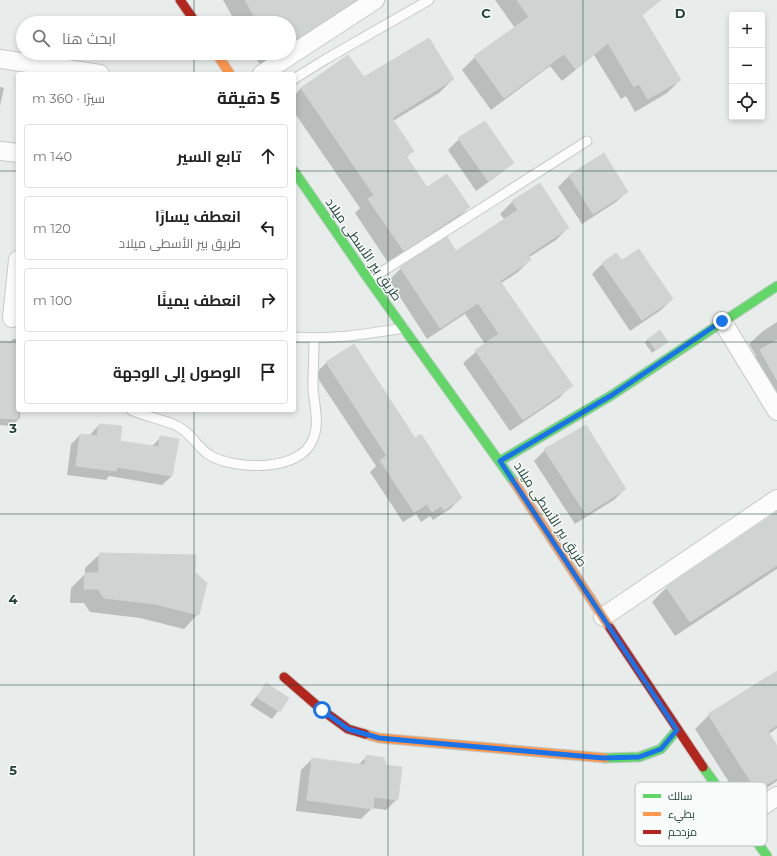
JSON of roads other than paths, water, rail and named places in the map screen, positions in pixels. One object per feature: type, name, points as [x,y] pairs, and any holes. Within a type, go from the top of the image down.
[{"type":"main road","points":[[180,0],[191,16]]},
{"type":"main road","points":[[221,60],[229,72]]},
{"type":"main road","name":"طريق بير الأسطى ميلاد","points":[[296,177],[300,189],[369,280],[500,461],[677,730],[715,782]]},
{"type":"main road","points":[[500,461],[612,395],[777,286]]},
{"type":"main road","points":[[284,677],[322,710],[348,729],[379,738],[603,758],[639,757],[661,749],[677,730]]},
{"type":"main road","name":"طريق بير الأسطى ميلاد","points":[[760,846],[767,856]]},
{"type":"street","points":[[296,52],[375,0]]},
{"type":"street","points":[[0,59],[87,72]]},
{"type":"street","points":[[265,72],[283,60]]},
{"type":"street","points":[[0,151],[16,153]]},
{"type":"street","points":[[12,318],[16,279]]},
{"type":"street","points":[[722,321],[777,410]]},
{"type":"street","points":[[603,617],[777,499]]},
{"type":"street","points":[[767,803],[777,796]]},
{"type":"lane","points":[[296,78],[429,0]]},
{"type":"lane","points":[[369,280],[587,141]]},
{"type":"lane","points":[[296,338],[314,339],[357,336],[404,328]]},
{"type":"lane","points":[[137,412],[178,426],[212,457],[239,464],[252,465],[290,462],[305,452],[313,440],[316,422],[313,388],[314,339]]}]
